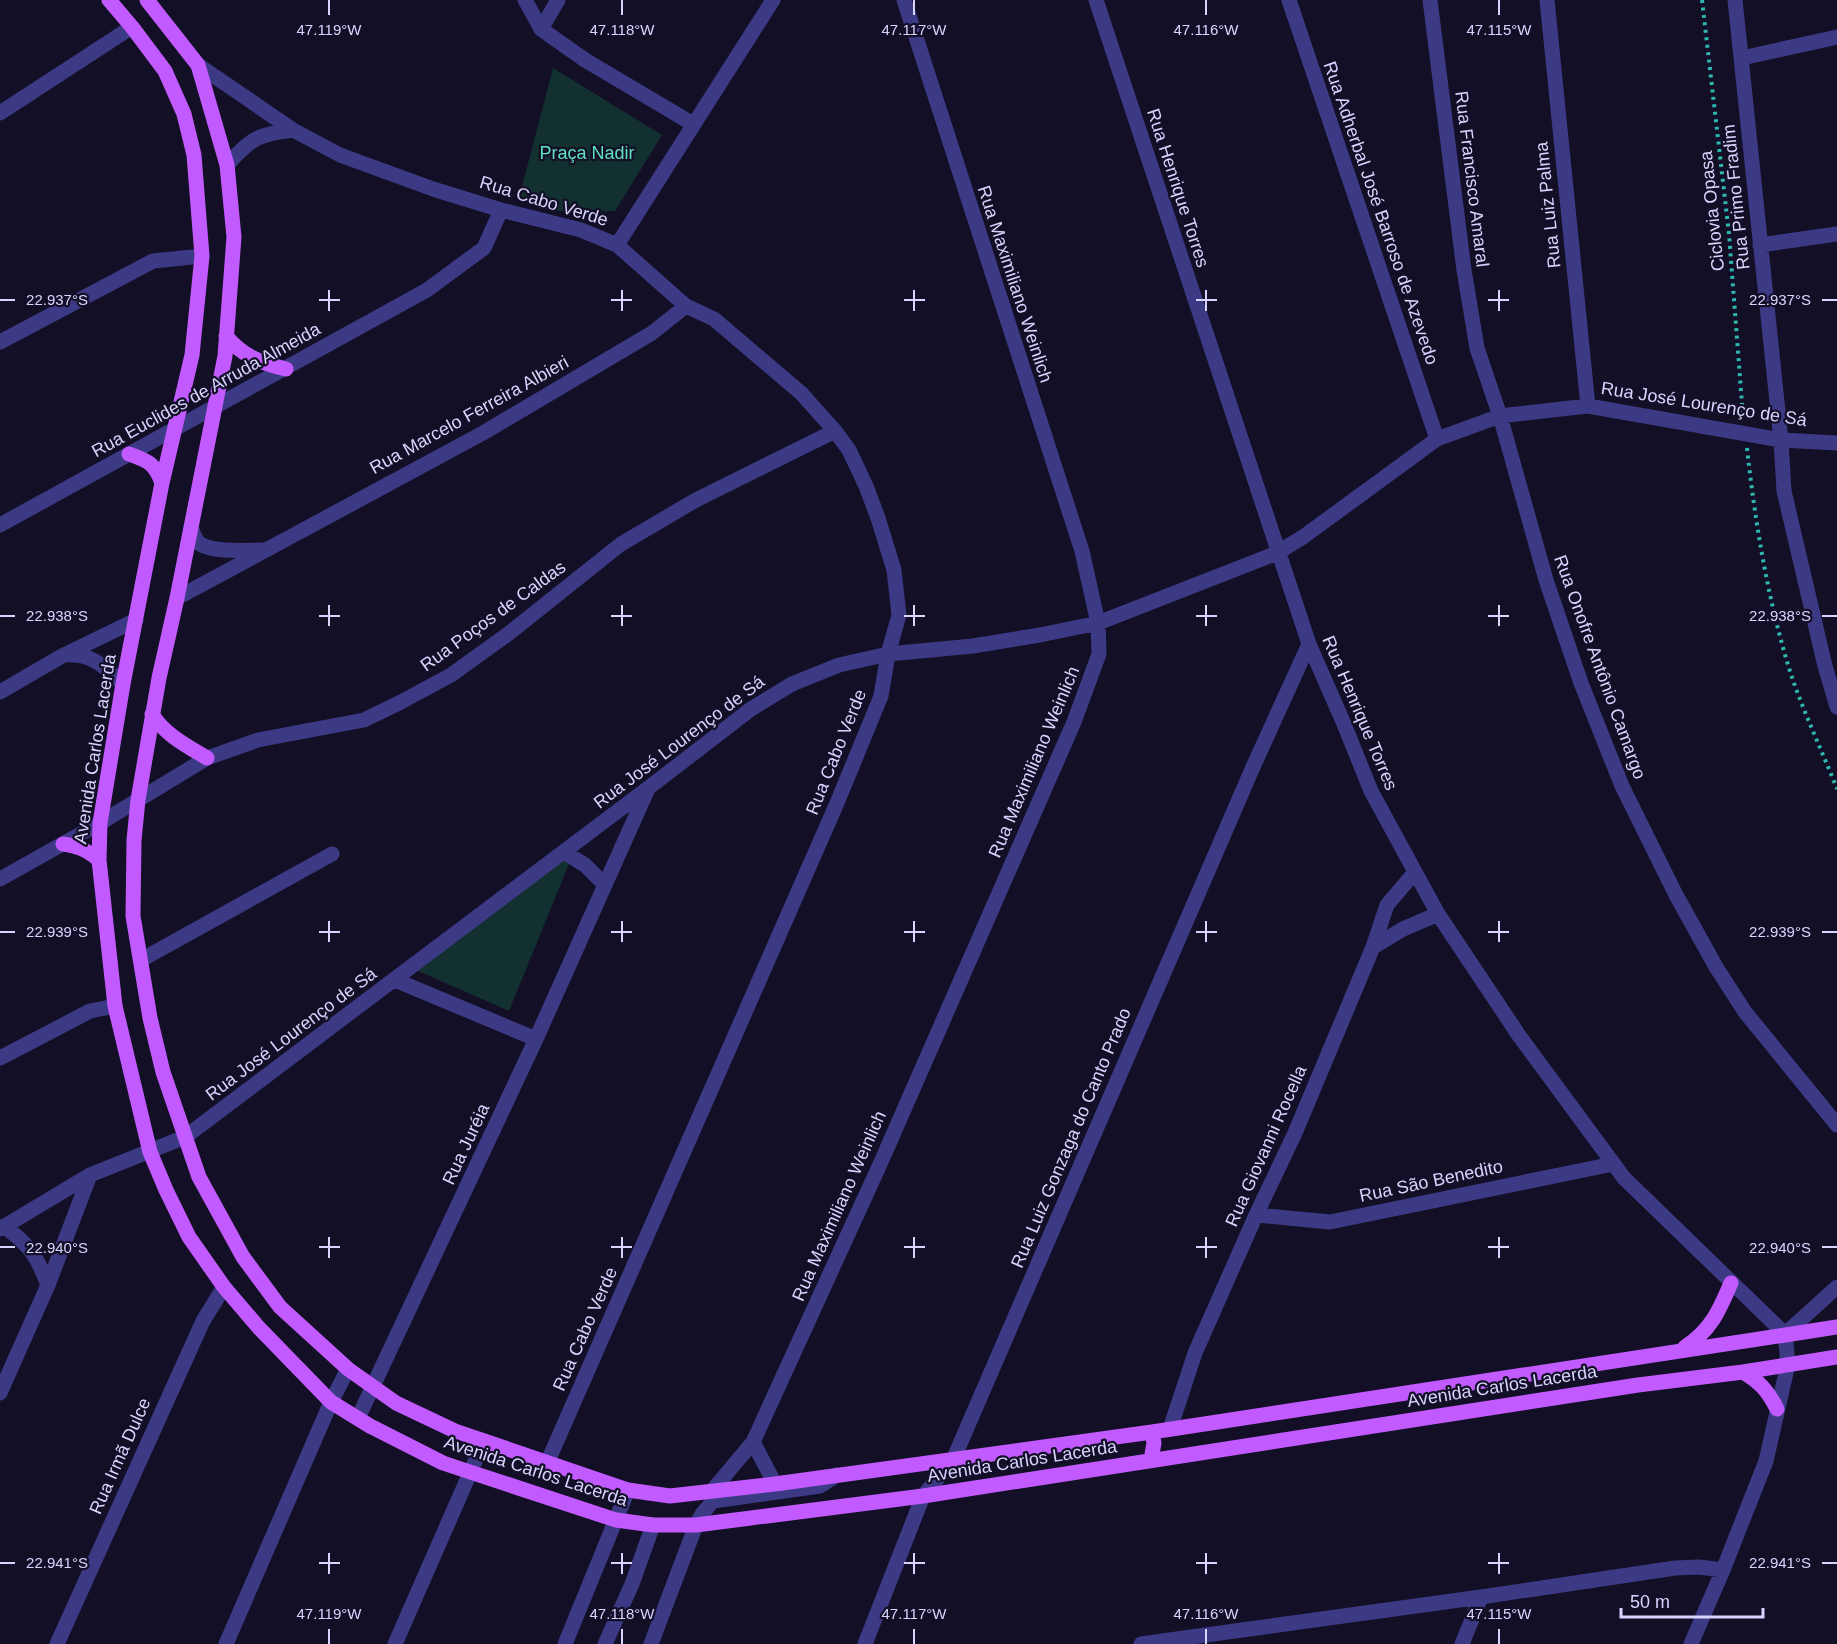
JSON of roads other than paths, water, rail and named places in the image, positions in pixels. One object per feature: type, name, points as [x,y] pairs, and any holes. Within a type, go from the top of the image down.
[{"type":"main road","name":"Avenida Carlos Lacerda","points":[[109,0],[165,71],[184,114],[194,155],[202,256],[192,355],[162,483],[123,684],[100,823],[99,860],[115,1006],[150,1152],[189,1237],[224,1287],[259,1328],[332,1402],[443,1463],[616,1520],[653,1525],[696,1525],[923,1496],[1638,1385],[1837,1357]]},
{"type":"main road","name":"Avenida Carlos Lacerda","points":[[147,0],[198,65],[227,165],[234,237],[225,356],[152,714],[138,800],[134,840],[133,907],[150,1018],[163,1072],[199,1177],[243,1257],[280,1307],[348,1369],[396,1403],[454,1431],[628,1490],[669,1496],[774,1484],[1152,1432],[1837,1327]]},
{"type":"main road","points":[[226,336],[235,347],[250,357],[268,365],[286,369]]},
{"type":"main road","points":[[129,454],[144,459],[154,466],[162,483]]},
{"type":"main road","points":[[152,714],[159,724],[172,735],[207,758]]},
{"type":"main road","points":[[63,844],[88,850],[99,860]]},
{"type":"main road","points":[[1681,1350],[1701,1337],[1710,1325],[1731,1283]]},
{"type":"main road","points":[[1743,1372],[1759,1381],[1777,1409]]},
{"type":"main road","points":[[1152,1432],[1154,1443],[1152,1460]]},
{"type":"street","points":[[525,0],[541,29],[585,60],[693,124]]},
{"type":"street","points":[[541,29],[558,0]]},
{"type":"street","points":[[617,245],[772,0]]},
{"type":"street","name":"Rua Maximiliano Weinlich","points":[[711,1492],[753,1442],[881,1162],[1074,722],[1099,654],[1098,623],[1082,551],[904,0]]},
{"type":"street","name":"Rua Henrique Torres","points":[[1096,0],[1277,553],[1309,644],[1371,791],[1438,914],[1520,1037],[1624,1179],[1785,1334]]},
{"type":"street","name":"Rua Adherbal José Barroso de Azevedo","points":[[1289,0],[1437,439]]},
{"type":"street","name":"Rua Francisco Amaral","points":[[1424,0],[1431,8],[1464,270],[1475,337],[1500,416]]},
{"type":"street","name":"Rua Luiz Palma","points":[[1547,0],[1588,405]]},
{"type":"street","name":"Rua Primo Fradim","points":[[1735,0],[1781,440],[1784,491],[1831,666],[1837,706]]},
{"type":"street","points":[[0,113],[132,27]]},
{"type":"street","points":[[1742,58],[1837,37]]},
{"type":"street","name":"Rua Cabo Verde","points":[[198,65],[293,130],[340,155],[433,189],[501,210],[581,230],[617,245],[686,306],[714,319],[801,393],[835,431],[849,450],[866,486],[894,570],[899,615],[888,654],[881,696],[837,803],[548,1461]]},
{"type":"street","points":[[227,165],[255,138],[268,133],[293,130]]},
{"type":"street","name":"Rua Euclides de Arruda Almeida","points":[[0,525],[427,290],[484,248],[501,210]]},
{"type":"street","points":[[1760,245],[1837,234]]},
{"type":"street","points":[[0,342],[153,261],[202,256]]},
{"type":"street","name":"Rua Marcelo Ferreira Albieri","points":[[177,598],[483,433],[652,333],[686,306]]},
{"type":"street","name":"Rua José Lourenço de Sá","points":[[2,1228],[90,1175],[185,1137],[751,709],[792,684],[839,665],[888,654],[973,646],[1098,623],[1277,553],[1303,537],[1437,439],[1500,416],[1588,405],[1781,440],[1837,443]]},
{"type":"street","name":"Rua Onofre Antônio Camargo","points":[[1500,416],[1546,580],[1581,683],[1622,786],[1676,895],[1716,967],[1745,1012],[1837,1125]]},
{"type":"street","name":"Rua Poços de Caldas","points":[[0,879],[100,823],[207,758],[258,740],[364,720],[401,702],[451,675],[512,631],[621,544],[696,500],[835,431]]},
{"type":"street","name":"Rua Marcelo Ferreira Albieri","points":[[191,527],[195,538],[201,544],[212,548],[267,549]]},
{"type":"street","points":[[0,692],[62,656],[136,620]]},
{"type":"street","name":"Rua Luiz Gonzaga do Canto Prado","points":[[865,1644],[923,1496],[954,1460],[1253,767],[1309,644]]},
{"type":"street","points":[[62,656],[77,654],[90,657],[123,684]]},
{"type":"street","name":"Rua Juréia","points":[[358,1418],[536,1039],[647,789]]},
{"type":"street","points":[[564,852],[585,865],[605,885]]},
{"type":"street","points":[[141,960],[332,854]]},
{"type":"street","name":"Rua Giovanni Rocella","points":[[1170,1429],[1195,1353],[1295,1133],[1373,947],[1387,905],[1415,872]]},
{"type":"street","points":[[1373,947],[1403,929],[1438,914]]},
{"type":"street","points":[[395,980],[536,1039]]},
{"type":"street","points":[[0,1058],[90,1011],[115,1006]]},
{"type":"street","name":"Rua São Benedito","points":[[1256,1215],[1330,1222],[1613,1164]]},
{"type":"street","points":[[0,1393],[48,1285],[90,1175]]},
{"type":"street","points":[[2,1228],[26,1243],[38,1259],[48,1285]]},
{"type":"street","name":"Rua Irmã Dulce","points":[[57,1644],[203,1321],[224,1287]]},
{"type":"street","points":[[1691,1644],[1766,1461],[1788,1364],[1785,1334],[1837,1287]]},
{"type":"street","points":[[226,1644],[348,1369]]},
{"type":"street","points":[[395,1644],[484,1441]]},
{"type":"street","points":[[753,1442],[774,1484]]},
{"type":"street","points":[[651,1644],[696,1525],[713,1501],[820,1486],[837,1475]]},
{"type":"street","points":[[565,1644],[628,1490]]},
{"type":"street","points":[[605,1644],[632,1584],[653,1525]]},
{"type":"street","points":[[1142,1644],[1675,1568],[1699,1567],[1723,1570]]},
{"type":"street","points":[[1462,1644],[1481,1597]]},
{"type":"street","points":[[1260,1644],[1266,1628]]},
{"type":"park label","name":"Praça Nadir","points":[[587,153]]}]
